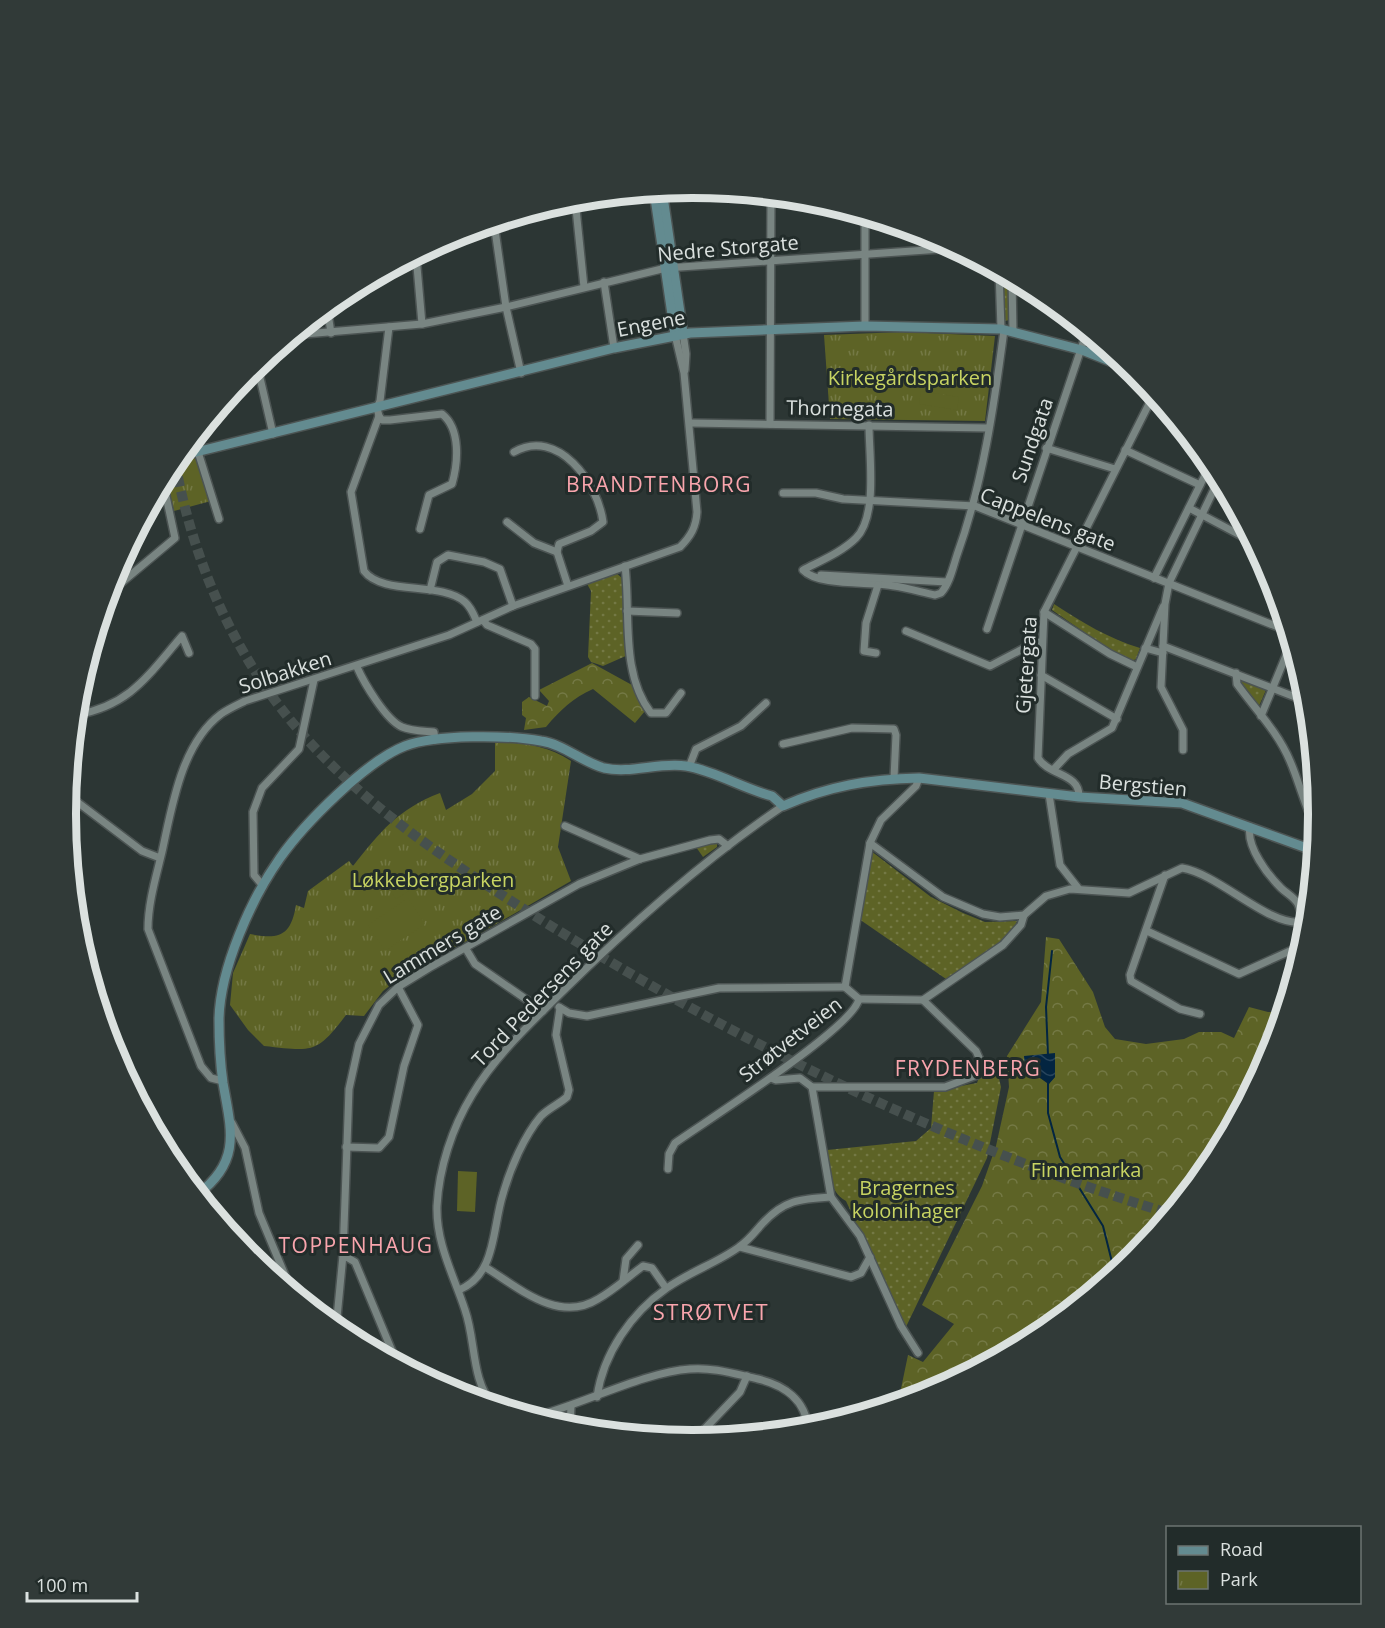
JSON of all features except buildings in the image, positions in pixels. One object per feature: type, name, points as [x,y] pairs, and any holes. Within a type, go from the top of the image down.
[{"type":"main road","points":[[660,199],[679,334]]},
{"type":"main road","name":"Engene","points":[[194,453],[378,412],[614,348],[679,334],[770,328],[864,326],[1006,331],[1082,350],[1110,361]]},
{"type":"main road","points":[[204,1188],[215,1177],[231,1146],[232,1123],[223,1080],[219,1029],[222,985],[232,954],[263,886],[293,839],[375,764],[404,746],[435,740],[512,737],[544,741],[604,768],[627,770],[662,765],[689,767],[772,796],[783,806]]},
{"type":"main road","name":"Bergstien","points":[[783,806],[832,787],[894,778],[919,778],[1079,797],[1182,803],[1307,848]]},
{"type":"street","points":[[770,424],[771,203]]},
{"type":"street","points":[[576,209],[584,287]]},
{"type":"street","points":[[864,326],[865,223]]},
{"type":"street","points":[[495,231],[506,307],[521,373]]},
{"type":"street","name":"Nedre Storgate","points":[[307,334],[422,324],[506,307],[670,267],[937,249]]},
{"type":"street","points":[[417,264],[422,324]]},
{"type":"street","points":[[1000,281],[1006,331]]},
{"type":"street","points":[[604,282],[614,348]]},
{"type":"street","points":[[869,425],[870,500],[867,522],[855,538],[803,570],[813,577],[892,585],[935,595],[942,593],[975,506],[988,428],[993,415],[1011,287]]},
{"type":"street","points":[[329,317],[331,333]]},
{"type":"street","points":[[389,327],[378,412],[351,492],[363,571],[368,578],[384,583],[453,595],[465,602],[480,621],[531,644],[536,649],[535,696]]},
{"type":"street","name":"Solbakken","points":[[223,1080],[211,1078],[201,1066],[148,929],[148,915],[160,858],[181,775],[205,731],[220,714],[245,700],[357,667],[449,635],[513,606],[680,546],[697,524],[691,423],[684,373],[686,354],[679,334]]},
{"type":"street","name":"Sundgata","points":[[987,628],[1046,448],[1085,339]]},
{"type":"street","points":[[259,376],[273,434]]},
{"type":"street","name":"Gjetergata","points":[[1079,797],[1079,789],[1074,781],[1053,770],[1038,758],[1044,612],[1150,402]]},
{"type":"street","points":[[378,412],[382,420],[442,414],[452,426],[458,464],[452,484],[429,495],[420,529]]},
{"type":"street","name":"Thornegata","points":[[691,423],[988,428]]},
{"type":"street","points":[[514,452],[525,445],[542,444],[562,453],[574,463],[595,494],[603,522],[591,531],[559,544],[557,552],[568,586]]},
{"type":"street","points":[[1046,448],[1115,469]]},
{"type":"street","points":[[197,449],[219,519]]},
{"type":"street","points":[[1125,450],[1200,485]]},
{"type":"street","points":[[1155,578],[1206,474]]},
{"type":"street","points":[[1183,750],[1184,730],[1161,687],[1165,604],[1169,583],[1215,488]]},
{"type":"street","name":"Cappelens gate","points":[[783,493],[816,493],[870,500],[975,506],[1279,627]]},
{"type":"street","points":[[121,583],[175,538],[166,495]]},
{"type":"street","points":[[1189,508],[1242,536]]},
{"type":"street","points":[[507,522],[534,543],[557,552]]},
{"type":"street","points":[[430,590],[437,562],[448,555],[456,556],[500,569],[513,606]]},
{"type":"street","points":[[625,566],[633,671],[646,707],[651,713],[666,713],[681,693]]},
{"type":"street","points":[[813,577],[862,576],[947,582]]},
{"type":"street","points":[[876,653],[864,651],[866,623],[878,585]]},
{"type":"street","points":[[1053,770],[1068,754],[1105,733],[1117,719],[1165,604]]},
{"type":"street","points":[[627,612],[677,613]]},
{"type":"street","points":[[1044,612],[1110,654],[1137,667]]},
{"type":"street","points":[[906,631],[990,666],[1042,642]]},
{"type":"street","points":[[85,712],[116,703],[132,693],[182,636],[189,653]]},
{"type":"street","points":[[1145,648],[1163,649],[1236,673],[1298,698]]},
{"type":"street","points":[[1261,716],[1287,653]]},
{"type":"street","points":[[357,667],[362,678],[395,723],[404,728],[434,732],[435,740]]},
{"type":"street","points":[[1236,673],[1237,684],[1278,739],[1290,762],[1308,813]]},
{"type":"street","points":[[1041,675],[1117,719]]},
{"type":"street","points":[[263,886],[254,875],[253,812],[262,788],[299,749],[314,680]]},
{"type":"street","points":[[689,767],[696,749],[741,726],[766,703]]},
{"type":"street","points":[[783,744],[852,728],[894,729],[896,735],[894,778]]},
{"type":"street","name":"Strøtvetveien","points":[[668,1169],[669,1154],[675,1143],[771,1078],[851,1015],[859,999],[846,987],[870,843],[881,820],[916,786],[919,778]]},
{"type":"street","points":[[1049,794],[1060,865],[1078,888]]},
{"type":"street","points":[[77,802],[142,851],[160,858]]},
{"type":"street","name":"Tord Pedersens gate","points":[[487,1394],[479,1380],[469,1320],[438,1233],[440,1181],[447,1150],[471,1096],[486,1072],[543,1011],[609,946],[728,846],[783,806]]},
{"type":"street","points":[[565,826],[640,859]]},
{"type":"street","points":[[1250,827],[1250,840],[1262,863],[1281,888],[1297,902],[1299,918]]},
{"type":"street","name":"Lammers gate","points":[[337,1317],[343,1255],[350,1089],[359,1044],[379,1005],[398,987],[579,884],[640,859],[710,840],[718,839],[728,846]]},
{"type":"street","points":[[870,843],[950,901],[992,916],[1024,915]]},
{"type":"street","points":[[859,999],[923,1000],[1003,945],[1016,933],[1024,915],[1046,896],[1078,888],[1129,893],[1182,868],[1204,874],[1280,918],[1299,922]]},
{"type":"street","points":[[1165,875],[1130,975],[1131,981],[1180,1009],[1200,1014]]},
{"type":"street","points":[[1146,931],[1239,974],[1293,951]]},
{"type":"street","points":[[466,949],[475,964],[543,1011]]},
{"type":"street","points":[[346,1147],[379,1148],[392,1130],[404,1066],[418,1025],[398,987]]},
{"type":"street","points":[[552,1002],[560,1008],[587,1016],[719,988],[846,987]]},
{"type":"street","points":[[771,1078],[776,1080],[800,1078],[812,1087],[945,1086],[977,1075],[981,1062],[976,1051],[923,1000]]},
{"type":"street","points":[[459,1290],[473,1282],[485,1267],[493,1245],[502,1195],[515,1163],[540,1118],[567,1097],[569,1090],[555,1035],[560,1008]]},
{"type":"street","points":[[812,1087],[831,1197],[853,1224],[901,1326],[918,1353]]},
{"type":"street","points":[[232,1123],[245,1148],[259,1213],[286,1277]]},
{"type":"street","points":[[597,1397],[602,1370],[613,1348],[652,1300],[666,1288],[740,1247],[780,1206],[799,1200],[831,1197]]},
{"type":"street","points":[[623,1281],[626,1259],[638,1245]]},
{"type":"street","points":[[740,1247],[851,1277],[861,1273],[870,1257]]},
{"type":"street","points":[[343,1255],[355,1262],[393,1352]]},
{"type":"street","points":[[485,1267],[547,1304],[560,1308],[586,1305],[643,1266],[648,1266],[666,1288]]},
{"type":"street","points":[[549,1413],[649,1378],[688,1369],[718,1370],[779,1385],[798,1399],[805,1419]]},
{"type":"street","points":[[704,1430],[740,1392],[747,1376]]},
{"type":"street","points":[[570,1418],[571,1407]]},
{"type":"green space","points":[[1002,282],[1008,286],[1010,320],[1004,321]]},
{"type":"green space","name":"Kirkegårdsparken","points":[[903,332],[995,336],[985,421],[830,419],[824,335]]},
{"type":"green space","points":[[921,391],[959,397],[957,410],[919,404]]},
{"type":"green space","points":[[195,451],[211,501],[174,511],[169,490]]},
{"type":"green space","points":[[616,573],[622,578],[628,655],[603,666],[591,662],[588,657],[591,591],[586,582]]},
{"type":"green space","points":[[1054,604],[1107,635],[1140,648],[1136,659],[1130,662],[1123,659],[1052,610]]},
{"type":"green space","points":[[592,663],[632,685],[645,711],[635,723],[593,689],[567,705],[546,727],[524,730],[526,718],[522,715],[522,702],[529,697],[547,706],[549,701],[539,690]]},
{"type":"green space","points":[[1240,680],[1266,690],[1259,706],[1257,707],[1239,684]]},
{"type":"green space","name":"Løkkebergparken","points":[[495,742],[534,746],[553,751],[571,761],[558,847],[571,881],[465,942],[415,966],[383,991],[364,1016],[346,1015],[320,1044],[303,1049],[264,1046],[248,1030],[230,1005],[233,973],[250,934],[276,936],[282,933],[291,923],[296,905],[304,908],[308,891],[349,861],[353,866],[381,832],[412,806],[440,793],[446,810],[472,794],[495,771]]},
{"type":"green space","points":[[717,843],[717,847],[703,857],[696,847]]},
{"type":"green space","points":[[871,851],[931,897],[985,922],[1017,921],[1013,929],[997,946],[946,979],[859,919]]},
{"type":"green space","points":[[408,875],[415,887],[396,899],[388,887]]},
{"type":"green space","points":[[408,898],[425,924],[385,951],[368,925]]},
{"type":"green space","name":"Finnemarka","points":[[1046,937],[1059,939],[1093,992],[1105,1027],[1115,1039],[1146,1044],[1184,1039],[1199,1032],[1221,1032],[1234,1038],[1249,1007],[1276,1012],[1245,1086],[1205,1156],[1156,1220],[1128,1250],[1099,1277],[1035,1326],[965,1366],[900,1394],[908,1355],[923,1362],[954,1324],[922,1305],[982,1186],[996,1146],[1009,1087],[1007,1056],[1041,1002]],"holes":[[[1055,1054],[1055,1077],[1048,1084],[1028,1068]]]},
{"type":"green space","name":"Bragernes kolonihager","points":[[983,1066],[998,1074],[1001,1087],[987,1158],[905,1329],[846,1201],[840,1197],[833,1185],[827,1150],[916,1141],[931,1128],[934,1091],[977,1083]]},
{"type":"green space","points":[[458,1171],[477,1172],[475,1212],[457,1211]]},
{"type":"water","points":[[1055,1053],[1055,1077],[1049,1084],[1025,1068],[1024,1056]]},
{"type":"waterway","points":[[1048,1055],[1046,1007],[1052,951]]},
{"type":"waterway","points":[[1048,1082],[1048,1113],[1060,1157],[1103,1226],[1113,1264]]},
{"type":"tunnel","points":[[178,475],[190,527],[213,590],[227,621],[260,679],[307,740],[337,770],[401,825],[471,875],[543,921],[617,966],[769,1049],[926,1124],[1088,1187],[1163,1211]]},
{"type":"district","name":"BRANDTENBORG","points":[[659,484]]},
{"type":"district","name":"FRYDENBERG","points":[[968,1068]]},
{"type":"district","name":"TOPPENHAUG","points":[[356,1245]]},
{"type":"district","name":"STRØTVET","points":[[711,1311]]}]
